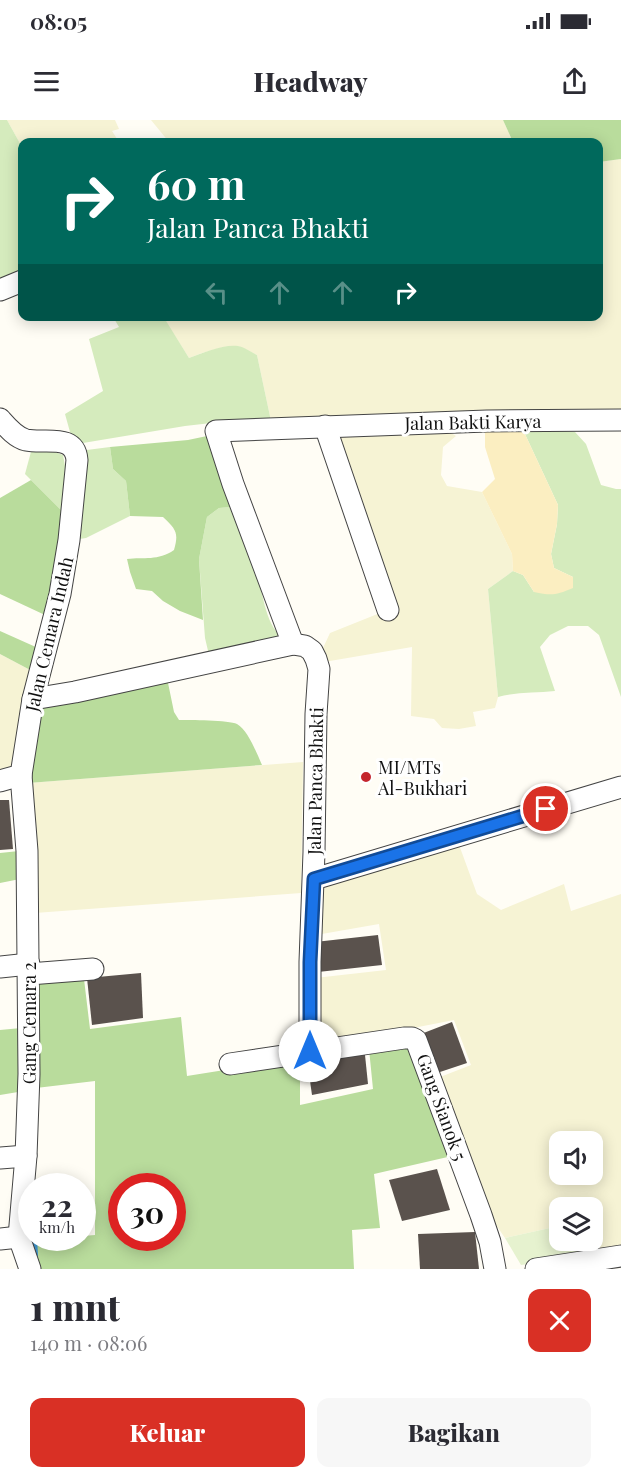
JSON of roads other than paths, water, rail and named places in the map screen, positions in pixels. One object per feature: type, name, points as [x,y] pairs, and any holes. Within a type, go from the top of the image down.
[{"type":"street","points":[[0,290],[18,283]]},
{"type":"street","name":"Jalan Cemara Indah","points":[[0,419],[9,430],[25,440],[66,443],[74,448],[76,453],[69,540],[60,594],[33,699],[21,775]]},
{"type":"street","name":"Jalan Bakti Karya","points":[[292,644],[216,431],[487,421],[621,420]]},
{"type":"street","points":[[325,426],[388,610]]},
{"type":"street","points":[[33,699],[75,692],[292,644]]},
{"type":"street","name":"Jalan Panca Bhakti","points":[[292,644],[305,646],[312,651],[319,669],[316,714],[314,879],[621,787]]},
{"type":"street","points":[[0,781],[21,775]]},
{"type":"street","name":"Gang Cemara 2","points":[[21,775],[27,851],[29,1074],[26,1156],[9,1238],[30,1269]]},
{"type":"street","points":[[230,1064],[310,1051],[310,962],[314,879]]},
{"type":"street","points":[[0,967],[93,969]]},
{"type":"street","name":"Gang Sianok 5","points":[[310,1051],[404,1038],[416,1040],[481,1215],[490,1242],[495,1269]]},
{"type":"street","points":[[0,1158],[26,1156]]},
{"type":"street","points":[[536,1269],[621,1256]]},
{"type":"waterway","points":[[35,1251],[35,1255]]},
{"type":"place","name":"MI/MTs Al-Bukhari","points":[[366,777]]}]
